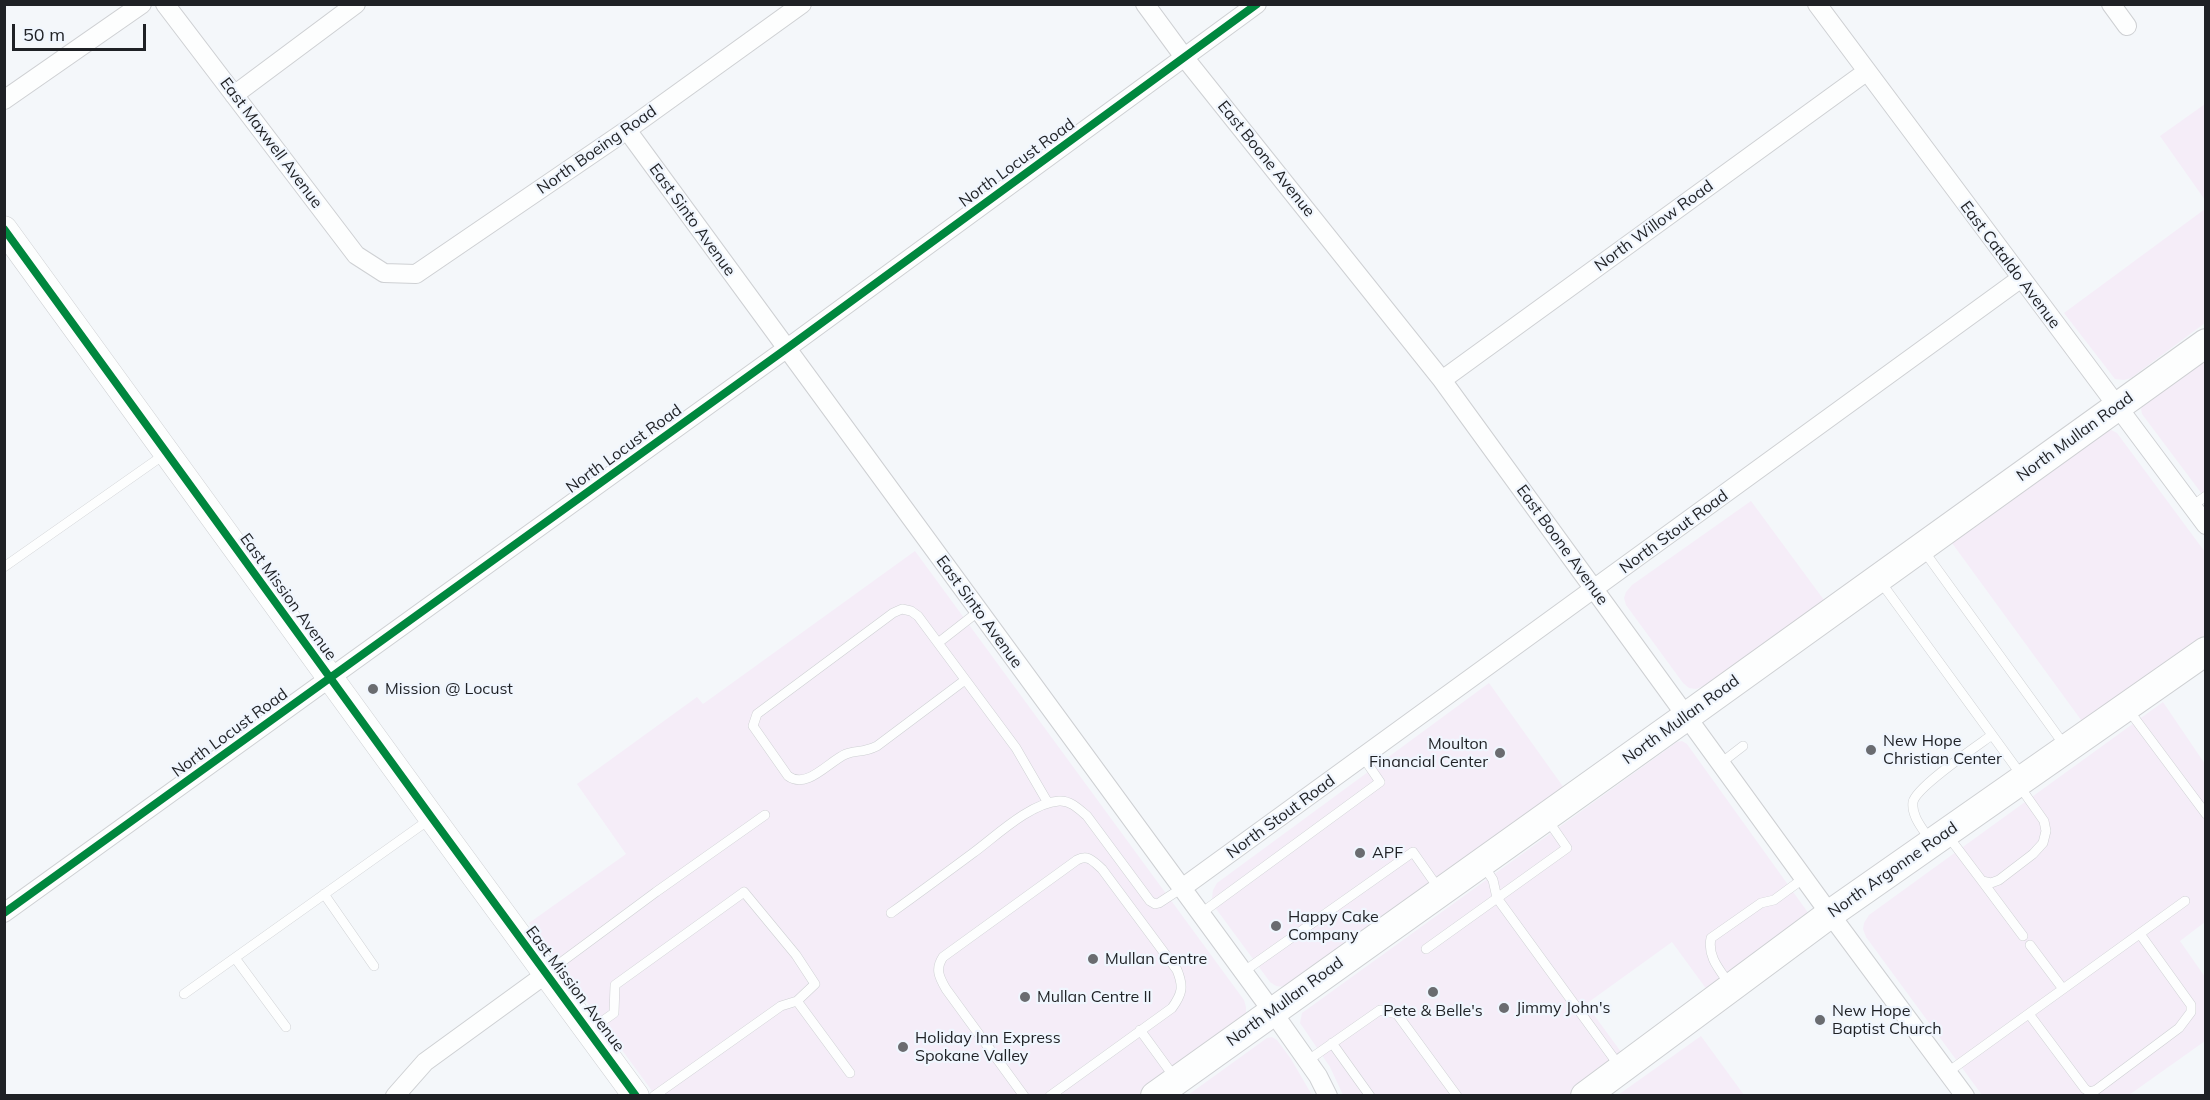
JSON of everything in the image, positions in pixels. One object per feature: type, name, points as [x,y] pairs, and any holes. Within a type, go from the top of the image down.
[{"type":"main road","name":"North Mullan Road","points":[[1166,1088],[2205,343]]},
{"type":"main road","name":"North Argonne Road","points":[[1587,1095],[1830,914],[2205,651]]},
{"type":"street","points":[[4,100],[142,4]]},
{"type":"street","name":"East Maxwell Avenue","points":[[165,4],[356,255],[384,273]]},
{"type":"street","points":[[234,95],[356,4]]},
{"type":"street","name":"North Boeing Road","points":[[384,273],[416,274],[627,130],[802,4]]},
{"type":"street","name":"East Boone Avenue","points":[[1145,4],[1184,57],[1442,380],[1830,914],[1965,1095]]},
{"type":"street","name":"North Locust Road","points":[[4,913],[786,349],[1257,4]]},
{"type":"street","name":"East Cataldo Avenue","points":[[1816,4],[2116,407],[2198,501],[2205,525]]},
{"type":"street","points":[[2111,4],[2127,26]]},
{"type":"street","name":"North Willow Road","points":[[1442,380],[1866,72]]},
{"type":"street","name":"East Sinto Avenue","points":[[627,130],[1272,1011],[1318,1076],[1328,1095]]},
{"type":"street","name":"East Mission Avenue","points":[[4,229],[636,1095]]},
{"type":"street","name":"North Stout Road","points":[[1182,888],[2020,279]]},
{"type":"street","points":[[395,1095],[425,1062],[546,974]]},
{"type":"lane","points":[[4,567],[167,453]]},
{"type":"lane","points":[[1921,548],[2066,748]]},
{"type":"lane","points":[[1878,579],[1992,735],[2044,821],[2046,831],[2043,843],[2033,854],[1999,880],[1991,883],[1982,881]]},
{"type":"lane","points":[[965,680],[877,746],[867,751],[850,752],[800,781],[788,776],[753,726],[757,714],[902,609],[911,611],[918,616],[1016,748],[1048,803]]},
{"type":"lane","points":[[938,643],[979,611]]},
{"type":"lane","points":[[2126,706],[2205,814]]},
{"type":"lane","points":[[1992,735],[1934,778],[1916,795],[1913,803],[1914,814],[1982,881],[2023,936]]},
{"type":"lane","points":[[1721,763],[1743,746]]},
{"type":"lane","points":[[1200,914],[1380,782],[1363,757]]},
{"type":"lane","points":[[891,913],[1039,806],[1065,801],[1077,807],[1087,816],[1150,901],[1159,903],[1182,888]]},
{"type":"lane","points":[[546,974],[765,815]]},
{"type":"lane","points":[[1426,949],[1567,848],[1545,817]]},
{"type":"lane","points":[[184,994],[432,818]]},
{"type":"lane","points":[[1243,972],[1413,852],[1441,891]]},
{"type":"lane","points":[[1024,1095],[940,980],[938,964],[943,957],[1083,856],[1102,869],[1177,970],[1182,982],[1182,994],[1172,1008],[1050,1095]]},
{"type":"lane","points":[[1481,862],[1493,880],[1497,898],[1622,1069]]},
{"type":"lane","points":[[1731,987],[1711,957],[1709,948],[1711,938],[1761,903],[1774,900],[1804,878]]},
{"type":"lane","points":[[589,1030],[614,1013],[615,985],[744,892],[796,955],[815,984],[796,1001],[781,1006],[654,1095]]},
{"type":"lane","points":[[324,894],[374,966]]},
{"type":"lane","points":[[1948,1072],[2185,902]]},
{"type":"lane","points":[[2029,1014],[2085,1089],[2090,1092],[2096,1090],[2179,1028],[2191,1012],[2191,1005],[2140,934]]},
{"type":"lane","points":[[2030,945],[2063,989]]},
{"type":"lane","points":[[235,958],[286,1028]]},
{"type":"lane","points":[[796,1001],[850,1073]]},
{"type":"lane","points":[[1307,1060],[1380,1010],[1397,1014],[1457,1095]]},
{"type":"lane","points":[[1140,1030],[1166,1088]]},
{"type":"lane","points":[[1332,1043],[1370,1095]]},
{"type":"shaded area","points":[[2205,104],[2205,200],[2160,136]]},
{"type":"shaded area","points":[[2205,209],[2205,323],[2131,378],[2115,379],[2064,313]]},
{"type":"shaded area","points":[[2205,360],[2205,498],[2142,414],[2141,409],[2143,404]]},
{"type":"shaded area","points":[[2111,430],[2117,433],[2205,552],[2205,635],[2084,724],[1952,543],[2105,432]]},
{"type":"shaded area","points":[[1751,501],[1824,600],[1704,686],[1696,689],[1689,688],[1626,605],[1624,598],[1632,585]]},
{"type":"shaded area","points":[[915,551],[1244,1000],[1246,1014],[1242,1021],[1139,1095],[655,1095],[529,923],[626,854],[577,784],[697,697],[703,704]]},
{"type":"shaded area","points":[[1489,683],[1564,788],[1284,987],[1270,982],[1214,906],[1213,890],[1217,883]]},
{"type":"shaded area","points":[[2163,702],[2205,764],[2205,922],[2180,941],[2205,977],[2205,1041],[2129,1095],[1982,1095],[1866,937],[1863,929],[1864,923],[1869,915]]},
{"type":"shaded area","points":[[1682,741],[1687,744],[1809,914],[1710,994],[1672,942],[1586,1004],[1624,1056],[1570,1095],[1343,1095],[1330,1067],[1300,1023],[1302,1013],[1677,742]]},
{"type":"shaded area","points":[[1701,1036],[1744,1095],[1618,1095]]},
{"type":"shaded area","points":[[1272,1037],[1277,1040],[1291,1059],[1312,1095],[1188,1095],[1267,1038]]},
{"type":"cycle path","points":[[4,913],[786,349],[1257,4]]},
{"type":"cycle path","points":[[4,229],[636,1096]]},
{"type":"place","name":"Mission @ Locust","points":[[373,689]]},
{"type":"place","name":"New Hope Christian Center","points":[[1871,750]]},
{"type":"place","name":"Moulton Financial Center","points":[[1500,753]]},
{"type":"place","name":"APF","points":[[1360,853]]},
{"type":"place","name":"Happy Cake Company","points":[[1276,926]]},
{"type":"place","name":"Mullan Centre","points":[[1093,959]]},
{"type":"place","name":"Pete & Belle's","points":[[1433,992]]},
{"type":"place","name":"Mullan Centre II","points":[[1025,997]]},
{"type":"place","name":"Jimmy John's","points":[[1504,1008]]},
{"type":"place","name":"New Hope Baptist Church","points":[[1820,1020]]},
{"type":"place","name":"Holiday Inn Express Spokane Valley","points":[[903,1047]]}]
